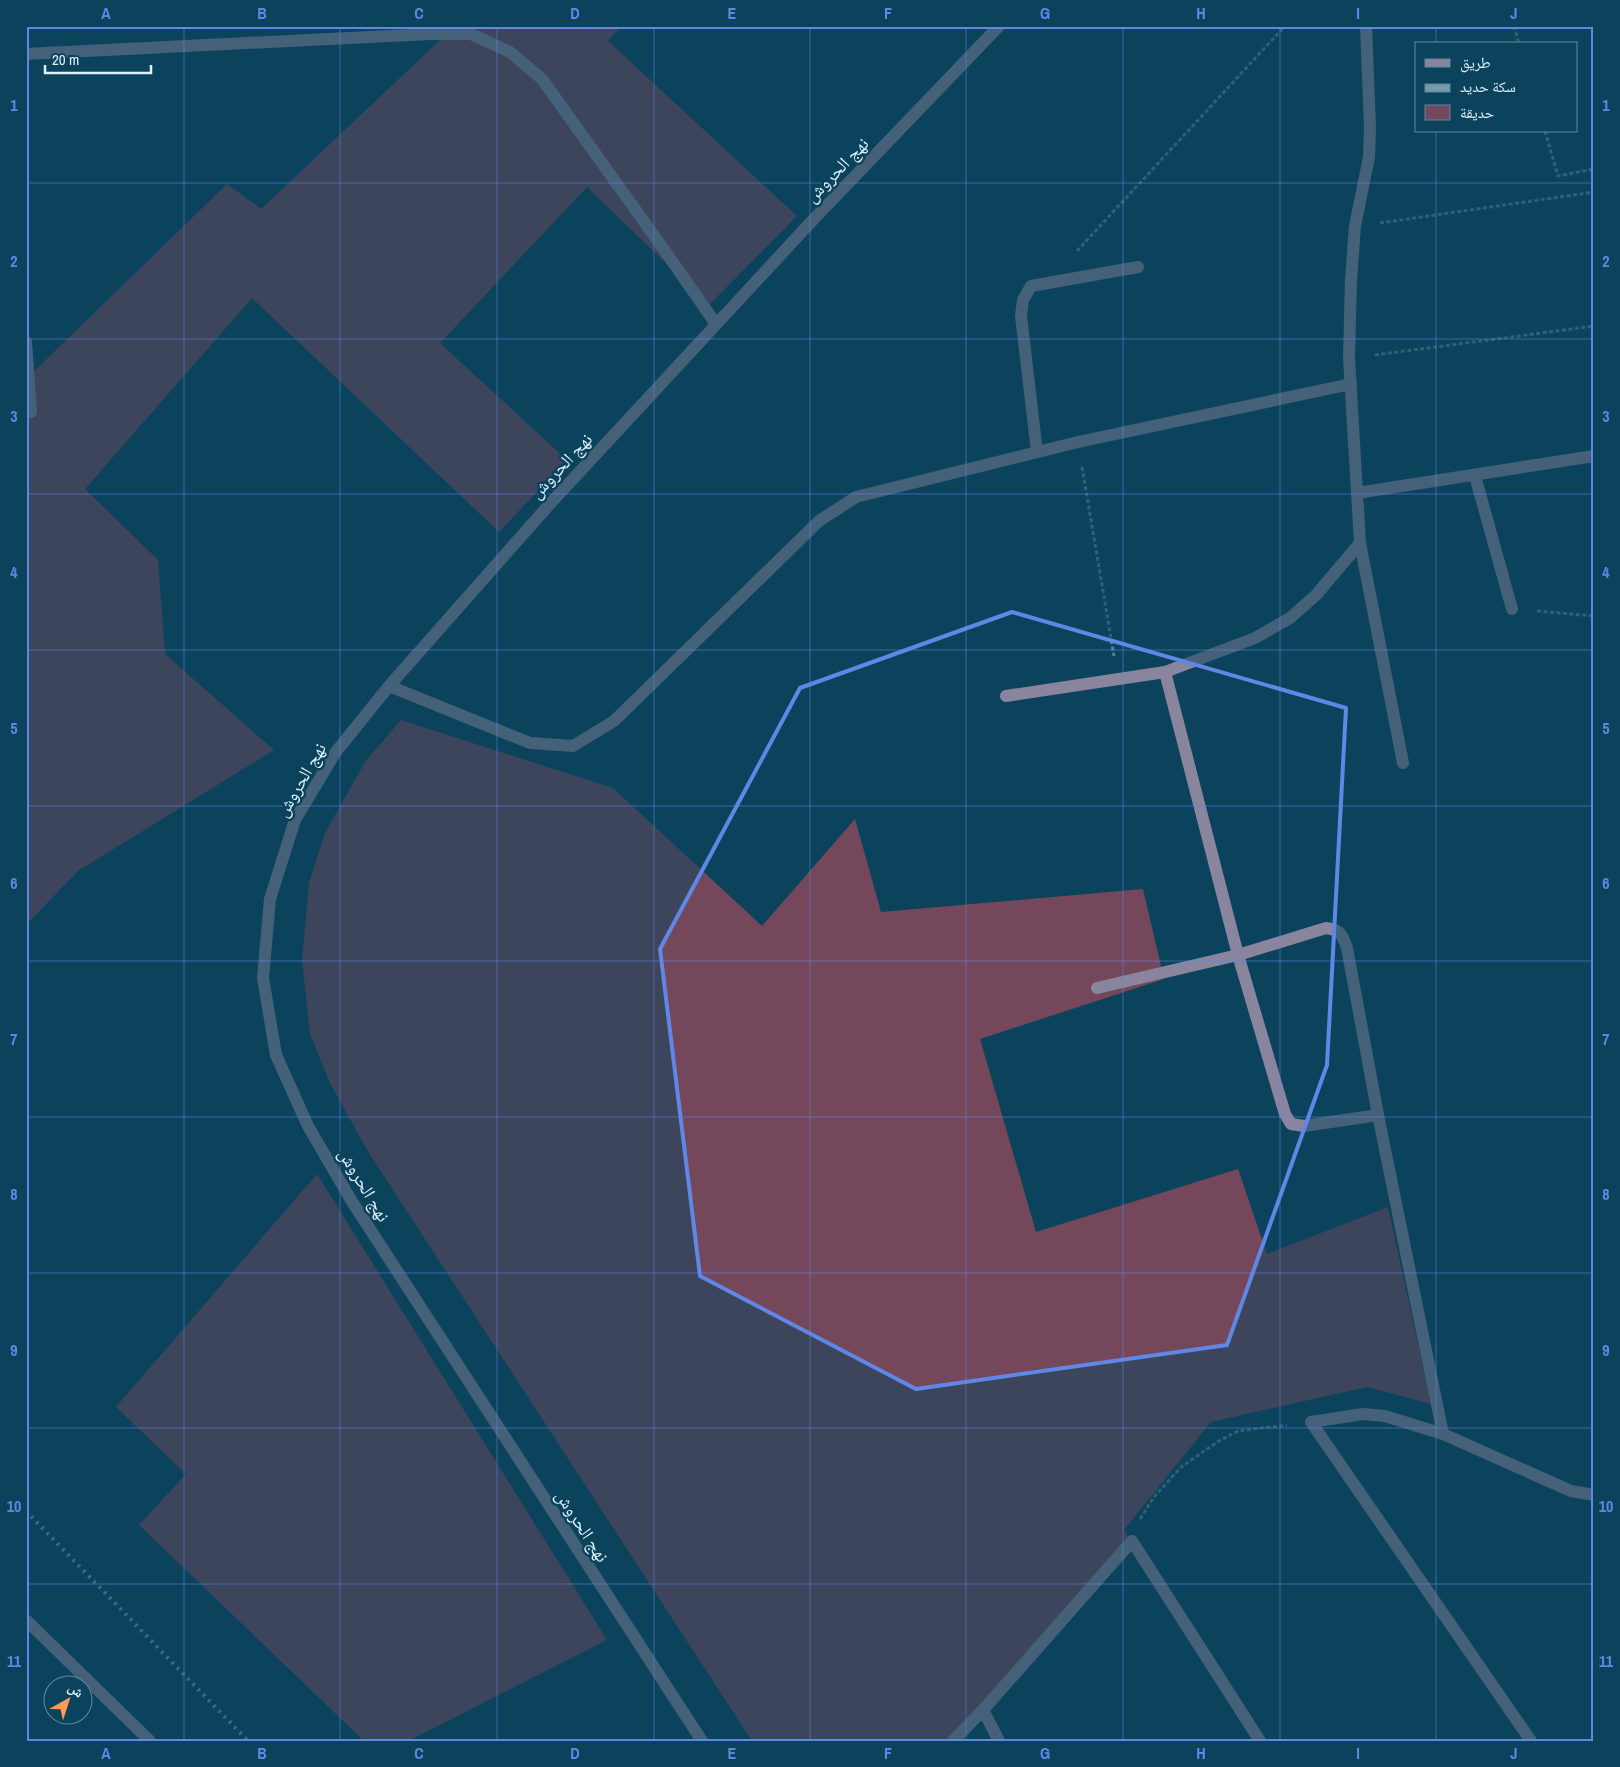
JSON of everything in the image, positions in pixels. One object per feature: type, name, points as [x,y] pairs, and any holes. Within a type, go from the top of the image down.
[{"type":"street","name":"نهج الحروش","points":[[702,1741],[351,1200],[308,1126],[276,1055],[263,978],[270,899],[295,820],[335,753],[389,686],[548,506],[716,324],[811,222],[1000,26]]},
{"type":"street","points":[[1366,26],[1370,128],[1369,157],[1355,226],[1351,280],[1349,358],[1360,543],[1403,763]]},
{"type":"street","points":[[26,54],[430,34],[471,34],[510,52],[542,79],[716,324]]},
{"type":"street","points":[[1037,452],[1021,316],[1023,300],[1031,286],[1138,267]]},
{"type":"street","points":[[26,342],[31,412]]},
{"type":"street","points":[[389,686],[530,742],[572,746],[614,721],[819,521],[856,497],[1078,442],[1351,384]]},
{"type":"street","points":[[1357,493],[1594,456]]},
{"type":"street","points":[[1474,476],[1512,609]]},
{"type":"street","points":[[1006,696],[1165,672],[1256,638],[1290,618],[1316,595],[1360,543]]},
{"type":"street","points":[[1165,672],[1238,955],[1285,1114],[1291,1124],[1304,1126],[1378,1115]]},
{"type":"street","points":[[1097,988],[1238,955],[1326,928],[1336,929],[1343,936],[1443,1434]]},
{"type":"street","points":[[1531,1741],[1311,1422],[1363,1414],[1385,1416],[1443,1434],[1571,1492],[1594,1495]]},
{"type":"street","points":[[953,1741],[983,1710],[1132,1540],[1260,1741]]},
{"type":"street","points":[[26,1620],[150,1741]]},
{"type":"street","points":[[983,1710],[999,1741]]},
{"type":"path","points":[[1072,257],[1285,26]]},
{"type":"path","points":[[1514,26],[1518,42]]},
{"type":"path","points":[[1545,132],[1558,176],[1594,169]]},
{"type":"path","points":[[1355,226],[1594,192]]},
{"type":"path","points":[[1349,358],[1594,326]]},
{"type":"path","points":[[1078,442],[1118,679]]},
{"type":"path","points":[[1512,609],[1594,616]]},
{"type":"path","points":[[1154,1497],[1182,1467],[1218,1441],[1238,1431],[1311,1422]]},
{"type":"highlighted area","points":[[1012,612],[1346,708],[1327,1065],[1227,1345],[916,1389],[700,1276],[660,949],[800,688]]},
{"type":"green space","points":[[455,26],[621,26],[608,41],[797,216],[709,305],[587,187],[440,343],[567,460],[499,532],[252,298],[85,489],[158,560],[165,654],[274,750],[78,871],[26,925],[26,460],[29,457],[26,430],[26,379],[227,184],[261,209]]},
{"type":"green space","points":[[401,720],[613,788],[762,926],[855,819],[881,912],[1143,889],[1164,979],[980,1039],[1036,1232],[1238,1169],[1267,1254],[1388,1207],[1431,1404],[1367,1387],[1211,1422],[1124,1530],[1135,1548],[950,1741],[752,1741],[367,1150],[330,1083],[310,1034],[302,959],[309,883],[325,833],[365,762]]},
{"type":"green space","points":[[317,1174],[607,1640],[408,1741],[364,1741],[139,1525],[186,1474],[116,1407]]},
{"type":"railway","points":[[26,1511],[248,1741]]}]
